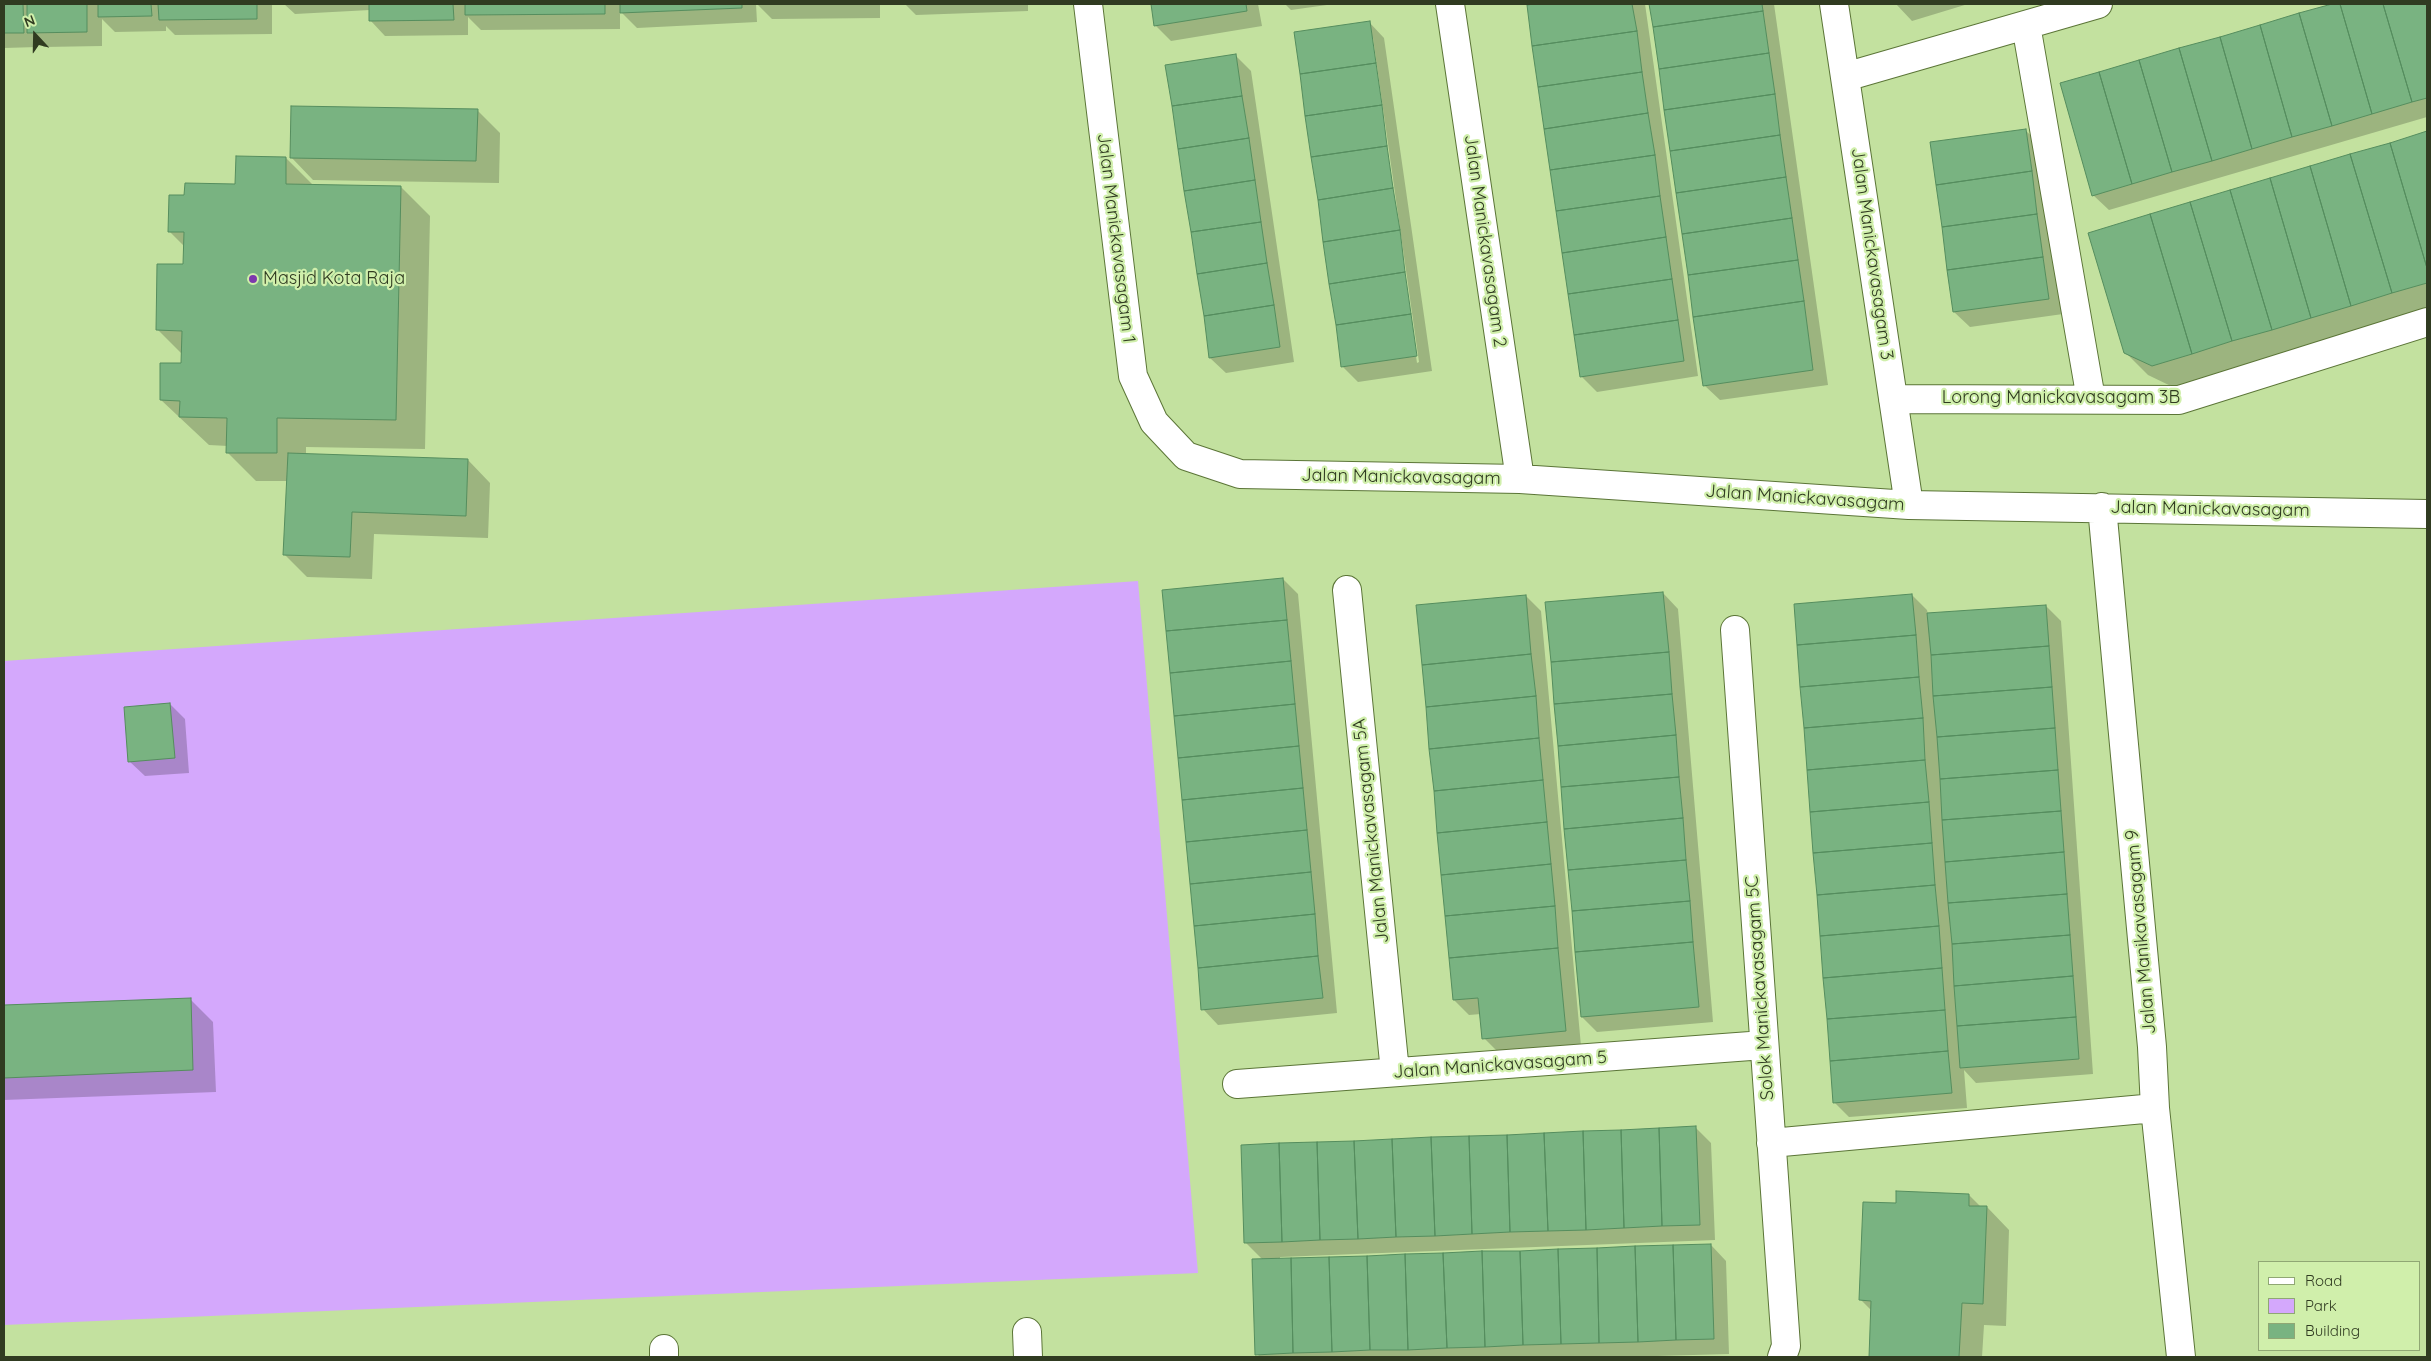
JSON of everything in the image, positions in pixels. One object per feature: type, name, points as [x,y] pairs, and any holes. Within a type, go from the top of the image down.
[{"type":"street","name":"Jalan Manickavasagam 1","points":[[1088,4],[1134,376],[1154,422],[1186,456]]},
{"type":"street","name":"Jalan Manickavasagam 2","points":[[1450,4],[1520,479]]},
{"type":"street","name":"Jalan Manickavasagam 3","points":[[1834,4],[1909,505]]},
{"type":"street","points":[[1845,78],[2098,4]]},
{"type":"street","points":[[2026,25],[2091,399]]},
{"type":"street","name":"Lorong Manickavasagam 3B","points":[[1893,399],[2179,400],[2427,322]]},
{"type":"street","name":"Jalan Manickavasagam","points":[[1186,456],[1240,474],[1520,479],[1909,505],[2427,514]]},
{"type":"street","name":"Jalan Manikavasagam 9","points":[[2102,507],[2151,1037],[2155,1108],[2181,1357]]},
{"type":"street","name":"Jalan Manickavasagam 5A","points":[[1347,590],[1395,1072]]},
{"type":"street","name":"Solok Manickavasagam 5C","points":[[1735,630],[1784,1351]]},
{"type":"street","name":"Jalan Manickavasagam 5","points":[[1236,1084],[1764,1045]]},
{"type":"street","points":[[1771,1142],[2155,1108]]},
{"type":"green space","points":[[1138,581],[1198,1273],[4,1325],[4,661]]},
{"type":"building","points":[[4,4],[23,4],[24,33],[4,33]]},
{"type":"building","points":[[27,4],[87,4],[87,32],[27,33]]},
{"type":"building","points":[[98,4],[151,4],[152,16],[98,17]]},
{"type":"building","points":[[158,4],[257,4],[257,19],[159,20]]},
{"type":"building","points":[[369,4],[453,4],[454,20],[369,21]]},
{"type":"building","points":[[465,4],[605,4],[605,14],[465,15]]},
{"type":"building","points":[[620,4],[742,4],[742,8],[620,13]]},
{"type":"building","points":[[1151,4],[1246,4],[1247,11],[1154,26]]},
{"type":"building","points":[[1632,4],[1637,31],[1532,46],[1527,5]]},
{"type":"building","points":[[1649,4],[1762,4],[1763,11],[1653,27]]},
{"type":"building","points":[[2332,4],[2340,4],[2372,114],[2332,126],[2299,13]]},
{"type":"building","points":[[2340,4],[2383,4],[2412,102],[2372,114]]},
{"type":"building","points":[[2383,4],[2427,4],[2427,98],[2412,102]]},
{"type":"building","points":[[1763,11],[1769,53],[1659,69],[1653,27]]},
{"type":"building","points":[[2299,13],[2332,126],[2292,137],[2260,25]]},
{"type":"building","points":[[1370,21],[1376,63],[1300,74],[1294,32]]},
{"type":"building","points":[[2260,25],[2292,137],[2252,149],[2220,37]]},
{"type":"building","points":[[1637,31],[1642,72],[1538,87],[1532,46]]},
{"type":"building","points":[[2220,37],[2252,149],[2212,161],[2179,48]]},
{"type":"building","points":[[2179,48],[2212,161],[2172,172],[2139,60]]},
{"type":"building","points":[[1769,53],[1775,94],[1664,110],[1659,69]]},
{"type":"building","points":[[1236,54],[1242,96],[1172,106],[1165,65]]},
{"type":"building","points":[[2139,60],[2172,172],[2132,184],[2099,72]]},
{"type":"building","points":[[1376,63],[1382,105],[1305,116],[1300,74]]},
{"type":"building","points":[[1642,72],[1648,113],[1544,129],[1538,87]]},
{"type":"building","points":[[2099,72],[2132,184],[2092,196],[2060,83]]},
{"type":"building","points":[[1775,94],[1780,135],[1670,151],[1664,110]]},
{"type":"building","points":[[1242,96],[1249,138],[1178,149],[1172,106]]},
{"type":"building","points":[[1382,105],[1387,146],[1311,157],[1305,116]]},
{"type":"building","points":[[291,106],[478,109],[476,161],[290,158]]},
{"type":"building","points":[[1648,113],[1655,155],[1550,170],[1544,129]]},
{"type":"building","points":[[2026,129],[2032,171],[1936,185],[1930,142]]},
{"type":"building","points":[[2427,131],[2427,268],[2390,143]]},
{"type":"building","points":[[1780,135],[1786,177],[1676,193],[1670,151]]},
{"type":"building","points":[[1249,138],[1255,180],[1184,191],[1178,149]]},
{"type":"building","points":[[2390,143],[2427,268],[2427,283],[2392,293],[2350,154]]},
{"type":"building","points":[[1387,146],[1393,188],[1318,200],[1311,157]]},
{"type":"building","points":[[2350,154],[2392,293],[2351,306],[2310,166]]},
{"type":"building","points":[[1655,155],[1660,196],[1556,211],[1550,170]]},
{"type":"building","points":[[236,156],[286,157],[286,184],[401,186],[396,420],[277,418],[277,453],[226,453],[227,418],[179,417],[180,401],[160,400],[160,363],[181,363],[182,331],[156,330],[157,264],[183,264],[184,232],[168,232],[169,195],[184,195],[185,183],[235,184]]},
{"type":"building","points":[[2310,166],[2351,306],[2311,318],[2270,178]]},
{"type":"building","points":[[2032,171],[2037,214],[1942,227],[1936,185]]},
{"type":"building","points":[[1786,177],[1792,218],[1682,234],[1676,193]]},
{"type":"building","points":[[2270,178],[2311,318],[2272,330],[2230,190]]},
{"type":"building","points":[[1255,180],[1261,222],[1191,232],[1184,191]]},
{"type":"building","points":[[1393,188],[1400,230],[1323,242],[1318,200]]},
{"type":"building","points":[[2230,190],[2272,330],[2232,341],[2190,202]]},
{"type":"building","points":[[1660,196],[1666,237],[1562,253],[1556,211]]},
{"type":"building","points":[[2190,202],[2232,341],[2192,354],[2150,214]]},
{"type":"building","points":[[2037,214],[2043,257],[1947,270],[1942,227]]},
{"type":"building","points":[[2150,214],[2192,354],[2152,366],[2124,353],[2088,233]]},
{"type":"building","points":[[1792,218],[1798,260],[1688,275],[1682,234]]},
{"type":"building","points":[[1261,222],[1267,263],[1197,274],[1191,232]]},
{"type":"building","points":[[1400,230],[1405,272],[1329,284],[1323,242]]},
{"type":"building","points":[[1666,237],[1672,279],[1568,294],[1562,253]]},
{"type":"building","points":[[2043,257],[2049,299],[1953,312],[1947,270]]},
{"type":"building","points":[[1798,260],[1804,301],[1693,317],[1688,275]]},
{"type":"building","points":[[1267,263],[1274,305],[1204,316],[1197,274]]},
{"type":"building","points":[[1405,272],[1411,314],[1336,325],[1329,284]]},
{"type":"building","points":[[1672,279],[1678,320],[1574,335],[1568,294]]},
{"type":"building","points":[[1804,301],[1813,370],[1703,386],[1693,317]]},
{"type":"building","points":[[1274,305],[1280,347],[1209,358],[1204,316]]},
{"type":"building","points":[[1411,314],[1417,356],[1341,367],[1336,325]]},
{"type":"building","points":[[1678,320],[1684,361],[1580,377],[1574,335]]},
{"type":"building","points":[[288,453],[468,459],[466,516],[352,512],[350,557],[283,555]]},
{"type":"building","points":[[1283,578],[1287,620],[1166,631],[1162,590]]},
{"type":"building","points":[[1663,592],[1669,652],[1551,662],[1545,602]]},
{"type":"building","points":[[1912,594],[1916,635],[1797,645],[1794,604]]},
{"type":"building","points":[[1526,595],[1531,654],[1422,665],[1416,605]]},
{"type":"building","points":[[2046,605],[2049,646],[1931,655],[1927,613]]},
{"type":"building","points":[[1287,620],[1291,661],[1170,673],[1166,631]]},
{"type":"building","points":[[1916,635],[1919,677],[1800,687],[1797,645]]},
{"type":"building","points":[[2049,646],[2052,687],[1933,696],[1931,655]]},
{"type":"building","points":[[1669,652],[1672,694],[1554,704],[1551,662]]},
{"type":"building","points":[[1531,654],[1536,696],[1426,707],[1422,665]]},
{"type":"building","points":[[1291,661],[1295,704],[1174,716],[1170,673]]},
{"type":"building","points":[[1919,677],[1923,718],[1804,728],[1800,687]]},
{"type":"building","points":[[2052,687],[2055,728],[1937,737],[1933,696]]},
{"type":"building","points":[[1672,694],[1676,735],[1558,746],[1554,704]]},
{"type":"building","points":[[1536,696],[1539,738],[1429,749],[1426,707]]},
{"type":"building","points":[[170,703],[175,758],[128,762],[124,707]]},
{"type":"building","points":[[1295,704],[1299,746],[1178,758],[1174,716]]},
{"type":"building","points":[[1923,718],[1925,760],[1807,770],[1804,728]]},
{"type":"building","points":[[2055,728],[2058,770],[1940,779],[1937,737]]},
{"type":"building","points":[[1676,735],[1679,777],[1561,787],[1558,746]]},
{"type":"building","points":[[1539,738],[1543,780],[1434,791],[1429,749]]},
{"type":"building","points":[[1299,746],[1303,788],[1182,800],[1178,758]]},
{"type":"building","points":[[1925,760],[1929,802],[1810,812],[1807,770]]},
{"type":"building","points":[[2058,770],[2061,811],[1942,820],[1940,779]]},
{"type":"building","points":[[1679,777],[1683,818],[1564,829],[1561,787]]},
{"type":"building","points":[[1543,780],[1547,822],[1437,833],[1434,791]]},
{"type":"building","points":[[1303,788],[1307,830],[1186,842],[1182,800]]},
{"type":"building","points":[[1929,802],[1932,843],[1813,853],[1810,812]]},
{"type":"building","points":[[2061,811],[2064,852],[1945,862],[1942,820]]},
{"type":"building","points":[[1683,818],[1686,860],[1568,870],[1564,829]]},
{"type":"building","points":[[1547,822],[1551,864],[1441,875],[1437,833]]},
{"type":"building","points":[[1307,830],[1311,872],[1190,884],[1186,842]]},
{"type":"building","points":[[1932,843],[1935,885],[1817,895],[1813,853]]},
{"type":"building","points":[[2064,852],[2067,894],[1948,903],[1945,862]]},
{"type":"building","points":[[1686,860],[1690,901],[1572,911],[1568,870]]},
{"type":"building","points":[[1551,864],[1555,906],[1445,916],[1441,875]]},
{"type":"building","points":[[1311,872],[1315,914],[1194,926],[1190,884]]},
{"type":"building","points":[[1935,885],[1939,926],[1820,936],[1817,895]]},
{"type":"building","points":[[2067,894],[2070,935],[1952,944],[1948,903]]},
{"type":"building","points":[[1690,901],[1693,942],[1575,952],[1572,911]]},
{"type":"building","points":[[1555,906],[1558,948],[1449,958],[1445,916]]},
{"type":"building","points":[[1315,914],[1318,956],[1198,968],[1194,926]]},
{"type":"building","points":[[1939,926],[1942,968],[1823,978],[1820,936]]},
{"type":"building","points":[[2070,935],[2073,976],[1954,986],[1952,944]]},
{"type":"building","points":[[1693,942],[1699,1007],[1581,1017],[1575,952]]},
{"type":"building","points":[[1558,948],[1566,1031],[1482,1039],[1478,998],[1453,1000],[1449,958]]},
{"type":"building","points":[[1318,956],[1323,998],[1201,1010],[1198,968]]},
{"type":"building","points":[[1942,968],[1945,1010],[1827,1019],[1823,978]]},
{"type":"building","points":[[2073,976],[2076,1017],[1957,1026],[1954,986]]},
{"type":"building","points":[[191,998],[193,1070],[4,1078],[4,1005]]},
{"type":"building","points":[[1945,1010],[1948,1051],[1830,1061],[1827,1019]]},
{"type":"building","points":[[2076,1017],[2079,1059],[1960,1068],[1957,1026]]},
{"type":"building","points":[[1948,1051],[1952,1093],[1833,1103],[1830,1061]]},
{"type":"building","points":[[1696,1126],[1700,1225],[1662,1226],[1659,1128]]},
{"type":"building","points":[[1659,1128],[1662,1226],[1624,1228],[1621,1130]]},
{"type":"building","points":[[1621,1130],[1624,1228],[1586,1230],[1583,1131]]},
{"type":"building","points":[[1583,1131],[1586,1230],[1548,1231],[1544,1133]]},
{"type":"building","points":[[1544,1133],[1548,1231],[1510,1232],[1507,1135]]},
{"type":"building","points":[[1507,1135],[1510,1232],[1472,1234],[1469,1136]]},
{"type":"building","points":[[1469,1136],[1472,1234],[1435,1236],[1431,1137]]},
{"type":"building","points":[[1431,1137],[1435,1236],[1396,1237],[1392,1139]]},
{"type":"building","points":[[1392,1139],[1396,1237],[1358,1239],[1354,1141]]},
{"type":"building","points":[[1354,1141],[1358,1239],[1320,1240],[1317,1142]]},
{"type":"building","points":[[1317,1142],[1320,1240],[1282,1242],[1279,1143]]},
{"type":"building","points":[[1279,1143],[1282,1242],[1244,1243],[1241,1145]]},
{"type":"building","points":[[1896,1191],[1969,1194],[1969,1206],[1987,1206],[1983,1304],[1962,1303],[1959,1357],[1869,1357],[1871,1301],[1859,1300],[1863,1202],[1896,1203]]},
{"type":"building","points":[[1711,1244],[1714,1339],[1676,1340],[1673,1245]]},
{"type":"building","points":[[1673,1245],[1676,1340],[1638,1342],[1635,1246]]},
{"type":"building","points":[[1635,1246],[1638,1342],[1599,1343],[1597,1248]]},
{"type":"building","points":[[1597,1248],[1599,1343],[1561,1344],[1558,1249]]},
{"type":"building","points":[[1558,1249],[1561,1344],[1523,1345],[1520,1251]]},
{"type":"building","points":[[1482,1251],[1520,1251],[1523,1345],[1485,1347]]},
{"type":"building","points":[[1482,1251],[1485,1347],[1447,1348],[1443,1253]]},
{"type":"building","points":[[1443,1253],[1447,1348],[1408,1350],[1405,1254]]},
{"type":"building","points":[[1405,1254],[1408,1350],[1370,1350],[1367,1256]]},
{"type":"building","points":[[1367,1256],[1370,1350],[1332,1352],[1329,1257]]},
{"type":"building","points":[[1329,1257],[1332,1352],[1293,1353],[1291,1258]]},
{"type":"building","points":[[1291,1258],[1293,1353],[1255,1355],[1252,1259]]},
{"type":"place","name":"Masjid Kota Raja","points":[[253,279]]}]
